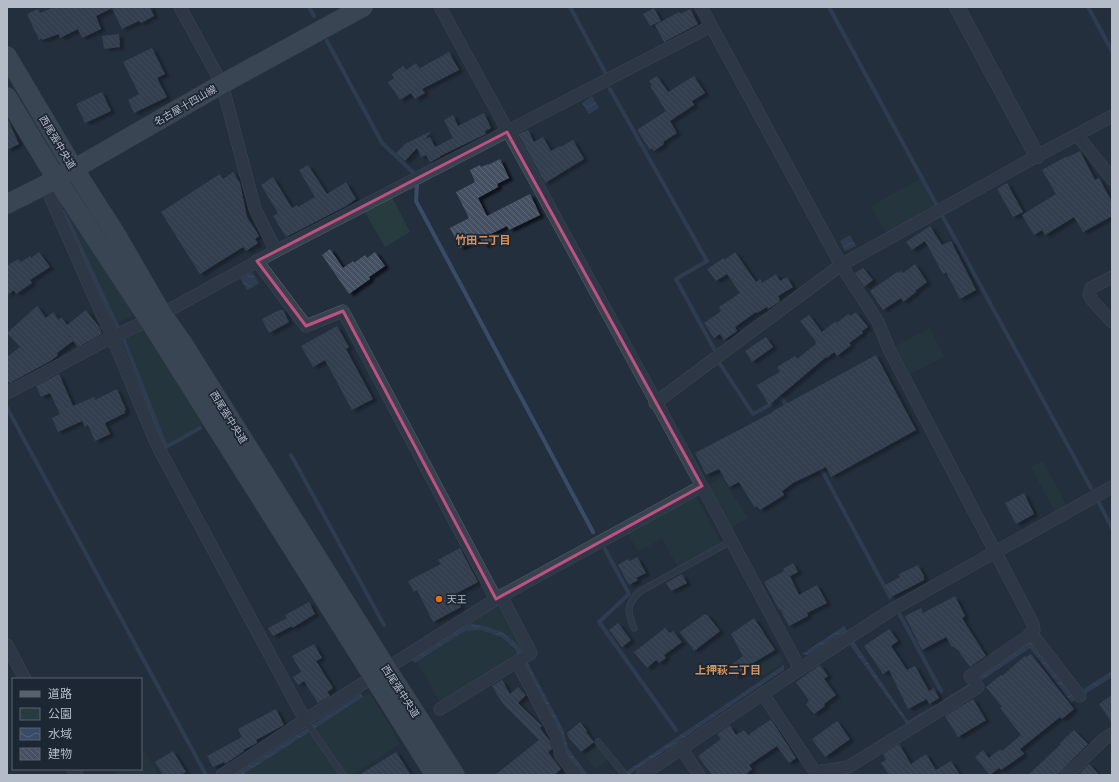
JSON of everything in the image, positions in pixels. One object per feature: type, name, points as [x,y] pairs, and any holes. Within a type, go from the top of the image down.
[{"type":"main road","name":"名古屋十四山線","points":[[7,204],[74,169],[222,84],[363,7]]},
{"type":"main road","name":"西尾張中央道","points":[[7,56],[74,169],[117,236],[155,317]]},
{"type":"main road","name":"西尾張中央道","points":[[7,97],[50,182],[155,317],[380,673],[435,775]]},
{"type":"main road","name":"西尾張中央道","points":[[380,673],[455,775]]},
{"type":"street","points":[[180,7],[222,84],[255,209],[276,251]]},
{"type":"street","points":[[440,7],[655,403],[702,486],[800,669]]},
{"type":"street","points":[[701,7],[841,266],[878,322],[889,349],[1033,624],[1034,630],[970,676],[978,687],[848,767],[820,774],[762,694]]},
{"type":"street","points":[[957,7],[1037,156]]},
{"type":"street","points":[[7,392],[112,337],[155,317],[276,251],[711,26]]},
{"type":"street","points":[[655,403],[841,266],[1037,156],[1112,116]]},
{"type":"street","points":[[1078,135],[1112,179]]},
{"type":"street","points":[[50,182],[157,445],[308,725]]},
{"type":"street","points":[[257,262],[306,326],[343,311],[499,598],[531,653],[440,709]]},
{"type":"street","points":[[1112,276],[1091,288],[1089,294],[1092,300],[1112,322]]},
{"type":"street","points":[[222,775],[308,725],[380,673],[499,598],[702,486]]},
{"type":"street","points":[[642,775],[762,694],[893,609],[1112,487]]},
{"type":"street","points":[[1031,633],[1080,696]]},
{"type":"street","points":[[7,645],[24,678]]},
{"type":"street","points":[[521,659],[556,736],[561,756],[576,775]]},
{"type":"street","points":[[1067,775],[1104,739],[1112,734]]},
{"type":"street","points":[[681,748],[699,775]]},
{"type":"lane","points":[[634,628],[628,614],[629,606],[639,592],[731,541]]},
{"type":"lane","points":[[308,725],[343,775]]},
{"type":"lane","points":[[598,742],[624,774]]},
{"type":"highlighted area","points":[[507,132],[702,486],[496,599],[343,311],[306,326],[257,261]]},
{"type":"green space","points":[[920,179],[934,207],[886,233],[871,206]]},
{"type":"green space","points":[[392,197],[410,232],[385,247],[364,211]]},
{"type":"green space","points":[[68,216],[72,216],[133,315],[118,323]]},
{"type":"green space","points":[[142,328],[203,425],[165,446],[124,335]]},
{"type":"green space","points":[[930,328],[944,357],[910,374],[896,346]]},
{"type":"green space","points":[[1043,461],[1067,506],[1055,512],[1031,467]]},
{"type":"green space","points":[[721,477],[748,518],[731,528],[708,485]]},
{"type":"green space","points":[[696,497],[721,543],[678,567],[662,539],[638,551],[627,532]]},
{"type":"green space","points":[[496,604],[502,605],[525,650],[522,652],[504,633],[464,626]]},
{"type":"green space","points":[[472,630],[492,633],[498,636],[509,644],[517,655],[441,704],[417,662],[465,631]]},
{"type":"green space","points":[[778,651],[783,660],[778,666],[757,678],[750,667]]},
{"type":"green space","points":[[370,693],[400,744],[352,775],[243,774],[306,733]]},
{"type":"green space","points":[[597,744],[609,759],[595,769],[584,754]]},
{"type":"green space","points":[[145,752],[159,775],[114,775],[122,770],[142,770],[142,754]]},
{"type":"water","points":[[592,96],[599,108],[589,114],[582,103]]},
{"type":"water","points":[[850,235],[856,246],[845,251],[840,241]]},
{"type":"water","points":[[252,272],[259,283],[247,290],[240,278]]},
{"type":"water","points":[[473,624],[485,626],[504,633],[519,646],[563,729],[568,748],[588,775],[583,775],[564,751],[556,726],[514,648],[501,637],[481,630],[465,631],[415,663],[411,659],[464,626]]},
{"type":"water","points":[[844,626],[848,632],[843,635],[841,634],[808,655],[802,654]]},
{"type":"water","points":[[1032,641],[1076,699],[1071,703],[1030,648],[982,680],[979,676]]},
{"type":"water","points":[[854,642],[908,721],[969,684],[971,687],[908,726],[850,645]]},
{"type":"water","points":[[784,665],[784,670],[629,775],[621,775]]},
{"type":"water","points":[[1112,671],[1112,677],[1085,694],[1082,690]]},
{"type":"water","points":[[361,693],[363,697],[242,775],[233,775]]},
{"type":"building","points":[[54,7],[150,7],[154,16],[141,23],[139,21],[122,29],[112,8],[96,16],[101,29],[82,38],[78,29],[60,38],[59,34],[39,40],[27,14],[38,9],[40,13]]},
{"type":"building","points":[[654,8],[661,21],[650,26],[643,14]]},
{"type":"building","points":[[690,9],[698,24],[664,42],[655,25],[679,12],[680,14]]},
{"type":"building","points":[[119,34],[120,47],[104,49],[102,36]]},
{"type":"building","points":[[152,48],[165,74],[157,78],[167,97],[134,113],[128,100],[139,94],[123,62]]},
{"type":"building","points":[[449,52],[459,70],[422,89],[425,93],[415,99],[411,93],[400,100],[388,82],[394,78],[392,74],[403,66],[406,70],[416,63],[420,68]]},
{"type":"building","points":[[657,76],[668,92],[694,76],[705,93],[692,101],[694,105],[670,121],[677,133],[663,142],[664,144],[654,151],[652,148],[650,150],[637,130],[666,111],[650,86],[652,85],[649,81]]},
{"type":"building","points":[[102,92],[111,111],[85,123],[76,104]]},
{"type":"building","points":[[484,113],[491,128],[485,131],[486,134],[430,162],[426,155],[421,157],[417,148],[405,161],[396,153],[405,144],[431,131],[425,139],[430,137],[435,147],[453,138],[444,120],[453,115],[458,126]]},
{"type":"building","points":[[7,118],[19,144],[7,150]]},
{"type":"building","points":[[528,130],[534,142],[543,137],[551,151],[573,140],[584,159],[545,183],[518,134]]},
{"type":"building","points":[[1080,151],[1095,180],[1099,178],[1112,202],[1112,216],[1083,232],[1074,217],[1045,235],[1042,230],[1034,235],[1022,215],[1056,194],[1042,170],[1067,156],[1068,157]]},
{"type":"building","points":[[500,159],[509,178],[497,184],[498,187],[478,198],[487,216],[530,194],[540,215],[509,230],[507,226],[489,235],[493,241],[484,246],[480,238],[460,248],[450,228],[469,218],[456,192],[475,182],[470,170],[480,165],[481,167],[488,165]]},
{"type":"building","points":[[308,165],[327,194],[346,182],[356,199],[346,206],[286,237],[273,216],[278,213],[261,185],[273,177],[292,208],[297,205],[298,207],[315,197],[299,170]]},
{"type":"building","points":[[233,172],[240,183],[247,217],[259,236],[255,239],[258,243],[246,251],[243,247],[200,274],[161,212],[220,174],[223,179]]},
{"type":"building","points":[[1007,183],[1023,212],[1013,217],[997,189]]},
{"type":"building","points":[[930,226],[942,245],[951,241],[976,290],[960,299],[946,272],[943,274],[925,241],[912,250],[906,242]]},
{"type":"building","points":[[330,249],[343,268],[353,261],[354,263],[365,255],[367,258],[375,252],[385,266],[349,294],[322,255]]},
{"type":"building","points":[[39,252],[50,267],[30,280],[32,283],[16,294],[14,290],[7,295],[7,266],[18,259],[21,262],[30,256],[31,258]]},
{"type":"building","points":[[735,252],[756,282],[760,279],[762,283],[776,274],[780,281],[787,277],[793,287],[778,296],[779,302],[768,309],[767,307],[757,313],[756,312],[735,327],[737,331],[724,340],[720,334],[714,338],[704,323],[721,311],[719,307],[740,293],[727,274],[716,281],[707,269],[724,258],[725,260]]},
{"type":"building","points":[[915,264],[927,282],[903,302],[901,298],[883,310],[870,291],[897,272],[898,273],[901,271],[903,273]]},
{"type":"building","points":[[863,268],[873,280],[864,287],[855,273]]},
{"type":"building","points":[[37,306],[46,318],[53,312],[59,320],[61,317],[67,325],[86,310],[100,328],[102,334],[78,347],[73,341],[57,353],[58,355],[52,360],[10,383],[7,380],[7,357],[20,347],[7,333]]},
{"type":"building","points":[[279,310],[283,310],[289,322],[269,333],[262,319]]},
{"type":"building","points":[[856,312],[868,327],[862,331],[863,333],[849,343],[851,345],[837,356],[834,352],[827,358],[826,357],[769,405],[757,385],[780,372],[777,367],[795,356],[797,359],[816,344],[800,321],[809,315],[822,332],[836,321],[837,323],[848,314],[850,316]]},
{"type":"building","points":[[337,326],[349,347],[346,349],[373,399],[352,410],[325,360],[313,367],[301,346]]},
{"type":"building","points":[[766,337],[773,347],[752,362],[745,351]]},
{"type":"building","points":[[876,355],[916,430],[831,477],[826,467],[793,483],[782,491],[784,495],[760,510],[757,506],[755,508],[739,482],[729,487],[719,469],[706,475],[695,453]]},
{"type":"building","points":[[59,374],[73,406],[94,397],[95,400],[117,389],[126,410],[124,411],[125,413],[105,423],[110,434],[95,441],[88,425],[85,427],[82,421],[58,432],[52,418],[60,414],[50,393],[41,397],[36,386]]},
{"type":"building","points":[[1024,493],[1034,514],[1016,524],[1005,503]]},
{"type":"building","points":[[460,548],[478,582],[455,594],[461,607],[433,622],[417,590],[414,592],[408,581],[441,564],[438,560]]},
{"type":"building","points":[[637,557],[646,573],[636,578],[638,580],[629,585],[618,565],[628,559],[630,561]]},
{"type":"building","points":[[793,563],[798,572],[790,576],[799,595],[817,585],[827,603],[807,613],[808,616],[789,626],[764,582],[784,571],[783,569]]},
{"type":"building","points":[[918,565],[924,576],[924,580],[891,597],[885,585],[900,577],[899,574]]},
{"type":"building","points":[[682,574],[687,583],[671,591],[666,583]]},
{"type":"building","points":[[955,596],[965,616],[962,618],[986,656],[970,667],[958,650],[953,646],[952,647],[946,637],[922,650],[905,616],[921,608],[923,613]]},
{"type":"building","points":[[309,602],[315,614],[292,628],[292,626],[273,636],[268,628],[287,618],[285,615]]},
{"type":"building","points":[[705,614],[720,631],[694,651],[680,632]]},
{"type":"building","points":[[754,618],[775,650],[743,669],[745,671],[736,677],[728,667],[743,656],[731,634]]},
{"type":"building","points":[[618,623],[631,640],[622,647],[609,630]]},
{"type":"building","points":[[665,628],[669,633],[673,631],[682,642],[664,655],[666,658],[659,663],[656,660],[647,668],[634,652]]},
{"type":"building","points":[[889,629],[898,641],[891,646],[907,670],[915,666],[929,691],[934,688],[939,698],[929,704],[927,699],[908,709],[889,670],[883,674],[864,646]]},
{"type":"building","points":[[314,644],[322,658],[316,661],[333,688],[327,692],[330,696],[318,703],[304,681],[298,685],[293,677],[301,672],[292,656]]},
{"type":"building","points":[[1031,654],[1074,709],[1062,719],[1060,717],[1020,749],[1024,754],[1001,770],[999,768],[990,775],[975,757],[983,750],[989,758],[1000,749],[1002,751],[1021,735],[986,687],[1001,675],[1002,676],[1025,656],[1026,657]]},
{"type":"building","points":[[820,665],[828,676],[824,679],[836,695],[814,714],[806,704],[809,701],[796,682]]},
{"type":"building","points":[[502,680],[510,694],[518,687],[526,695],[518,703],[542,726],[540,728],[550,741],[552,749],[548,752],[561,769],[554,775],[495,775],[539,740],[503,704],[492,686]]},
{"type":"building","points":[[1112,695],[1112,723],[1099,704]]},
{"type":"building","points":[[973,699],[986,720],[958,737],[945,716]]},
{"type":"building","points":[[276,709],[284,725],[256,740],[257,743],[243,750],[244,751],[225,764],[224,762],[213,767],[207,756],[242,737],[238,729]]},
{"type":"building","points":[[770,720],[796,758],[789,763],[777,746],[749,765],[752,769],[745,775],[712,775],[698,756],[721,739],[717,734],[730,725],[736,735],[744,730],[748,735]]},
{"type":"building","points":[[837,721],[850,739],[825,757],[812,739]]},
{"type":"building","points":[[580,722],[594,742],[581,752],[569,738],[567,733]]},
{"type":"building","points":[[1074,730],[1088,744],[1058,775],[1028,775],[1061,744],[1060,743]]},
{"type":"building","points":[[899,744],[911,764],[926,754],[936,770],[951,761],[960,775],[889,775],[881,763],[886,760],[883,754]]},
{"type":"building","points":[[173,751],[186,772],[180,775],[163,775],[155,762]]},
{"type":"building","points":[[396,752],[411,775],[359,775]]},
{"type":"building","points":[[1089,764],[1099,775],[1082,775],[1080,773]]},
{"type":"waterway","points":[[309,7],[314,16]]},
{"type":"waterway","points":[[570,7],[605,72]]},
{"type":"waterway","points":[[829,7],[936,204]]},
{"type":"waterway","points":[[1088,7],[1112,51]]},
{"type":"waterway","points":[[327,41],[382,143],[416,175]]},
{"type":"waterway","points":[[610,89],[707,261],[676,279],[714,349]]},
{"type":"waterway","points":[[417,185],[416,201],[593,532]]},
{"type":"waterway","points":[[64,212],[118,328]]},
{"type":"waterway","points":[[943,217],[1091,488]]},
{"type":"waterway","points":[[123,338],[166,447],[200,428]]},
{"type":"waterway","points":[[720,364],[753,414],[782,398],[788,408]]},
{"type":"waterway","points":[[7,408],[206,775]]},
{"type":"waterway","points":[[291,455],[384,625]]},
{"type":"waterway","points":[[819,465],[890,597]]},
{"type":"waterway","points":[[1099,503],[1112,528]]},
{"type":"waterway","points":[[605,549],[629,594],[599,622],[676,730]]},
{"type":"waterway","points":[[900,615],[941,691]]},
{"type":"place","name":"天王","points":[[439,599]]},
{"type":"district","name":"竹田二丁目","points":[[483,240]]},
{"type":"district","name":"上押萩二丁目","points":[[728,670]]}]
